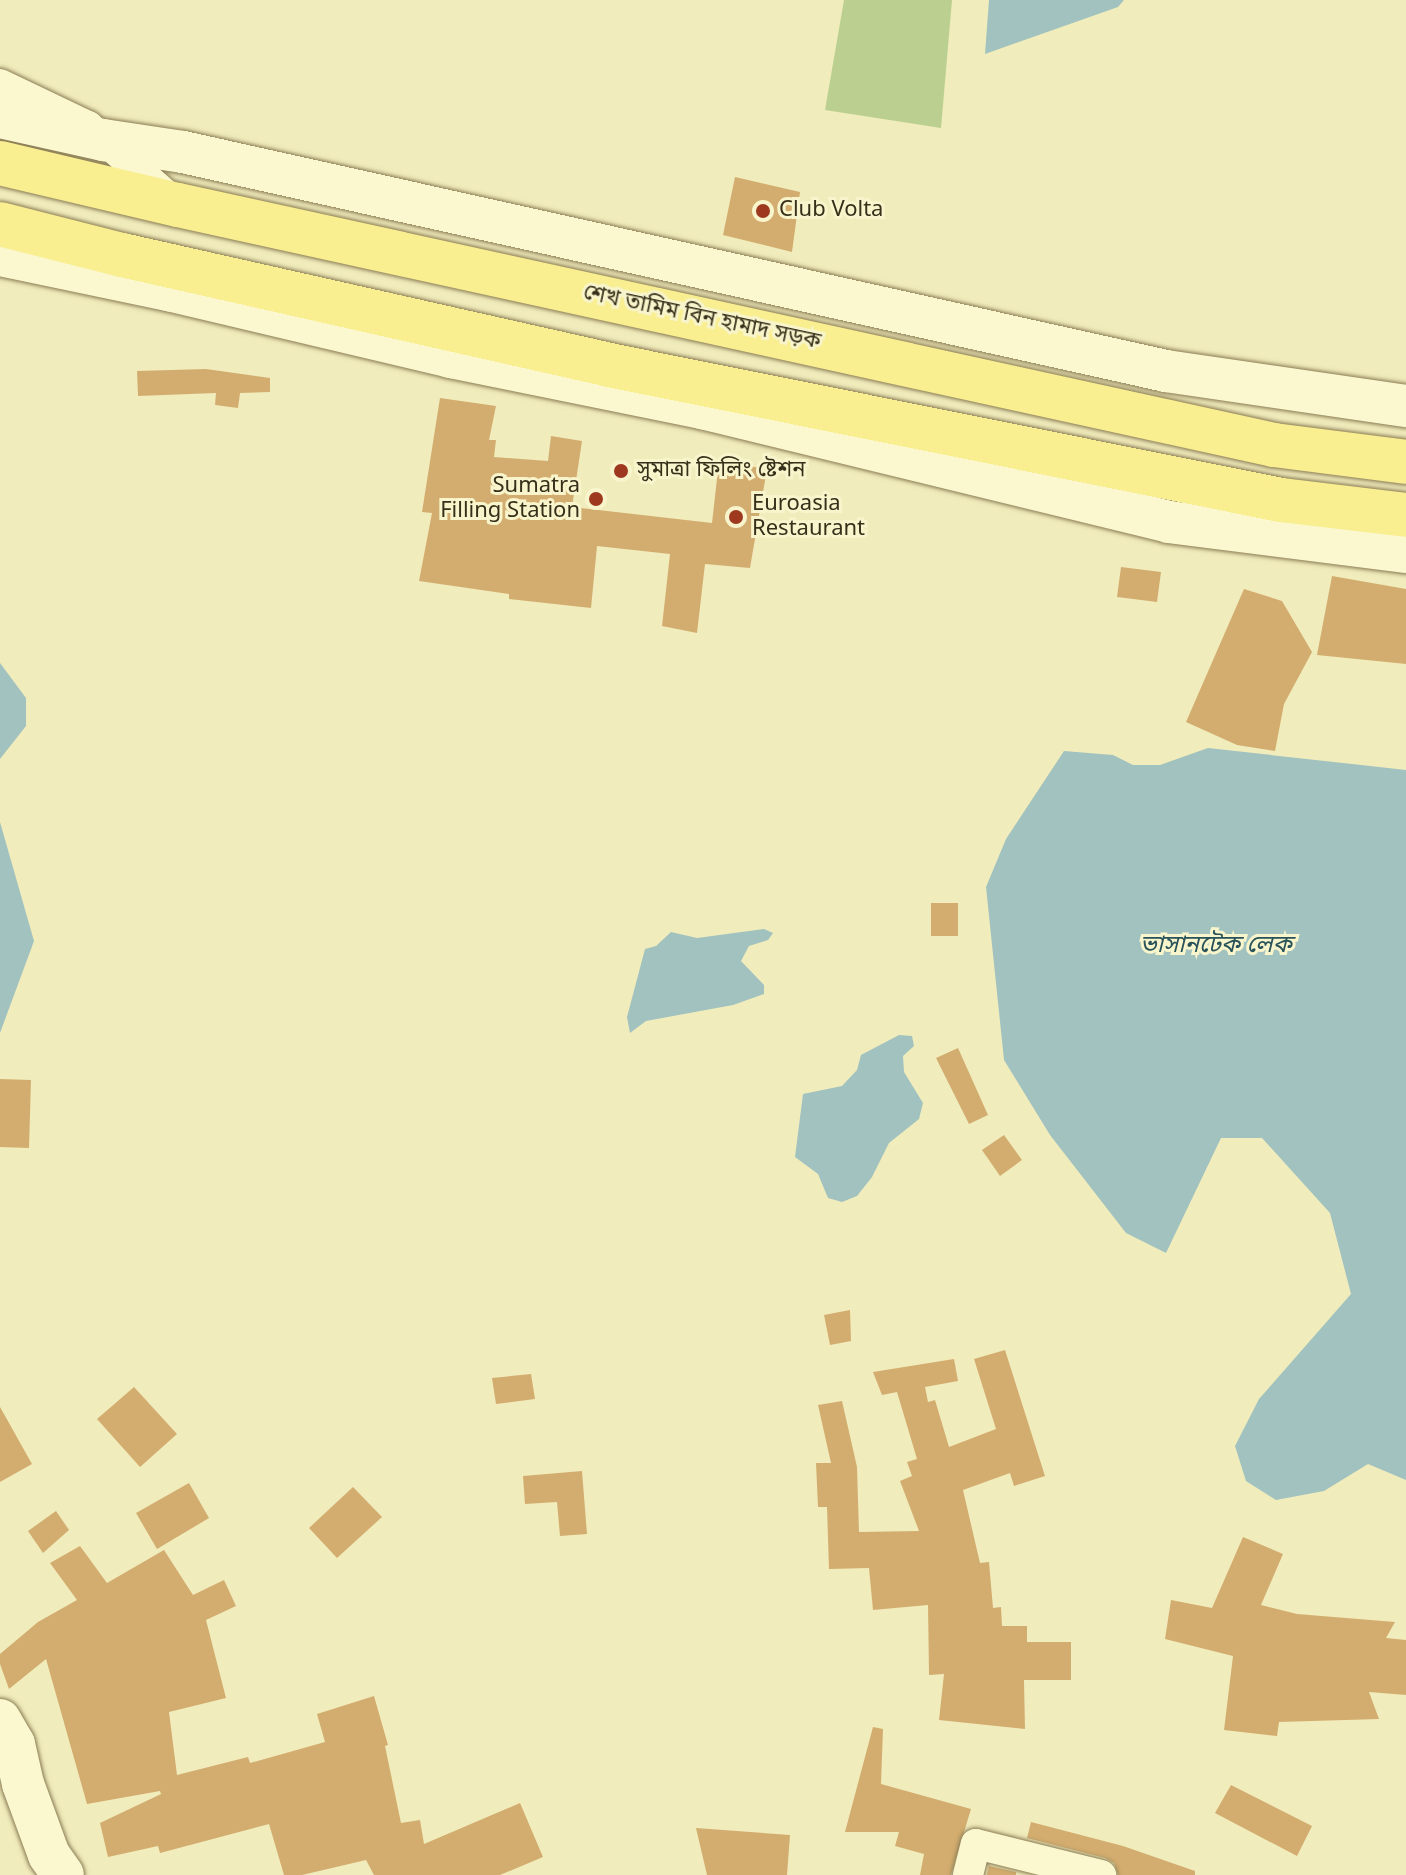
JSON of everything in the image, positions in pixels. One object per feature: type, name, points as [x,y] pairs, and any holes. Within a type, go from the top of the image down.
[{"type":"main road","points":[[0,117],[103,140],[183,152],[1166,371],[1406,406]]},
{"type":"main road","name":"শেখ তামিম বিন হামাদ সড়ক","points":[[0,163],[178,205],[1274,445],[1406,462]]},
{"type":"main road","points":[[0,224],[122,255],[624,368],[1281,500],[1406,515]]},
{"type":"main road","points":[[0,255],[172,291],[451,357],[702,408],[1169,522],[1406,552]]},
{"type":"main road","points":[[0,1720],[14,1744],[23,1784],[49,1855],[63,1875]]},
{"type":"street","points":[[0,84],[88,126],[178,205]]},
{"type":"street","points":[[968,1875],[976,1844],[1101,1875]]},
{"type":"green space","points":[[844,0],[952,0],[941,128],[825,110]]},
{"type":"water","points":[[989,0],[1124,0],[1118,7],[985,54]]},
{"type":"water","points":[[0,663],[26,698],[26,726],[0,759]]},
{"type":"water","name":"ভাসানটেক লেক","points":[[1208,748],[1406,770],[1406,1480],[1368,1464],[1324,1491],[1276,1500],[1246,1481],[1235,1446],[1259,1399],[1351,1294],[1330,1213],[1262,1138],[1221,1138],[1166,1253],[1126,1233],[1050,1135],[1004,1060],[986,887],[1006,839],[1064,751],[1113,755],[1133,765],[1160,765]]},
{"type":"water","points":[[0,822],[34,941],[0,1033]]},
{"type":"water","points":[[764,929],[773,933],[768,940],[749,946],[741,961],[764,985],[764,994],[733,1005],[646,1021],[630,1033],[627,1017],[645,949],[656,946],[671,932],[697,938]]},
{"type":"water","points":[[899,1035],[912,1036],[914,1046],[903,1056],[904,1072],[923,1103],[919,1119],[889,1143],[872,1177],[857,1196],[842,1202],[828,1198],[818,1174],[795,1157],[803,1094],[842,1086],[857,1070],[861,1055]]},
{"type":"building","name":"Club Volta","points":[[735,177],[800,192],[792,252],[723,235]]},
{"type":"building","points":[[206,369],[270,378],[270,392],[240,393],[238,408],[215,405],[216,393],[138,396],[137,371]]},
{"type":"building","points":[[440,398],[496,406],[489,440],[496,440],[494,457],[548,461],[551,436],[582,441],[572,507],[712,523],[719,461],[767,469],[750,568],[705,564],[697,633],[662,626],[670,554],[597,546],[591,608],[509,599],[509,594],[419,581],[432,513],[422,512]]},
{"type":"building","points":[[1121,567],[1161,572],[1157,602],[1117,597]]},
{"type":"building","points":[[1332,576],[1406,589],[1406,664],[1317,655]]},
{"type":"building","points":[[1244,589],[1282,601],[1312,652],[1284,704],[1275,751],[1237,745],[1186,722]]},
{"type":"building","points":[[931,903],[958,903],[958,936],[931,936]]},
{"type":"building","points":[[958,1048],[988,1115],[969,1124],[936,1058]]},
{"type":"building","points":[[0,1079],[31,1080],[29,1148],[0,1147]]},
{"type":"building","points":[[1004,1135],[1022,1160],[1000,1176],[982,1150]]},
{"type":"building","points":[[850,1310],[851,1341],[830,1345],[824,1315]]},
{"type":"building","points":[[1005,1350],[1045,1476],[1014,1486],[1010,1473],[963,1490],[980,1563],[989,1562],[993,1608],[1001,1607],[1002,1626],[1027,1626],[1027,1642],[1071,1642],[1071,1680],[1024,1680],[1025,1729],[939,1720],[944,1674],[929,1675],[928,1605],[873,1610],[869,1568],[829,1569],[827,1507],[818,1507],[816,1463],[831,1463],[818,1405],[842,1401],[857,1467],[859,1532],[919,1531],[900,1481],[912,1476],[907,1462],[917,1459],[897,1392],[882,1395],[873,1372],[954,1359],[958,1381],[925,1387],[928,1402],[935,1400],[949,1447],[996,1429],[974,1359]]},
{"type":"building","points":[[531,1374],[535,1399],[496,1404],[492,1378]]},
{"type":"building","points":[[134,1387],[177,1434],[140,1467],[97,1419]]},
{"type":"building","points":[[0,1407],[32,1464],[0,1482]]},
{"type":"building","points":[[582,1471],[587,1534],[560,1536],[557,1502],[525,1504],[523,1476]]},
{"type":"building","points":[[189,1483],[209,1518],[157,1549],[136,1513]]},
{"type":"building","points":[[353,1487],[382,1517],[337,1558],[309,1528]]},
{"type":"building","points":[[56,1511],[69,1530],[43,1553],[28,1531]]},
{"type":"building","points":[[1243,1537],[1283,1554],[1261,1605],[1297,1614],[1395,1622],[1386,1638],[1406,1640],[1406,1695],[1369,1692],[1379,1719],[1279,1722],[1277,1736],[1224,1730],[1233,1656],[1165,1639],[1171,1600],[1212,1608]]},
{"type":"building","points":[[80,1546],[107,1583],[164,1550],[193,1595],[224,1580],[236,1606],[206,1620],[226,1698],[169,1712],[177,1775],[248,1757],[250,1763],[325,1742],[317,1714],[374,1696],[388,1745],[385,1746],[401,1823],[420,1820],[424,1844],[520,1803],[543,1857],[500,1875],[374,1875],[366,1860],[302,1875],[284,1875],[269,1824],[160,1853],[158,1846],[108,1857],[100,1823],[161,1794],[160,1791],[87,1804],[46,1659],[9,1689],[0,1664],[0,1654],[38,1622],[77,1600],[50,1563]]},
{"type":"building","points":[[873,1727],[883,1729],[881,1784],[971,1809],[951,1875],[920,1875],[924,1854],[895,1846],[899,1832],[845,1832]]},
{"type":"building","points":[[1231,1785],[1312,1826],[1297,1856],[1215,1813]]},
{"type":"building","points":[[1031,1822],[1123,1846],[1195,1871],[1195,1875],[1118,1875],[1114,1863],[1105,1858],[1027,1838]]},
{"type":"building","points":[[696,1828],[790,1835],[787,1875],[707,1875]]},
{"type":"building","points":[[989,1866],[1016,1872],[1016,1875],[987,1875]]},
{"type":"place","name":"Club Volta","points":[[763,211]]},
{"type":"place","name":"সুমাত্রা ফিলিং ষ্টেশন","points":[[621,471]]},
{"type":"place","name":"Sumatra Filling Station","points":[[596,499]]},
{"type":"place","name":"Euroasia Restaurant","points":[[736,517]]}]
